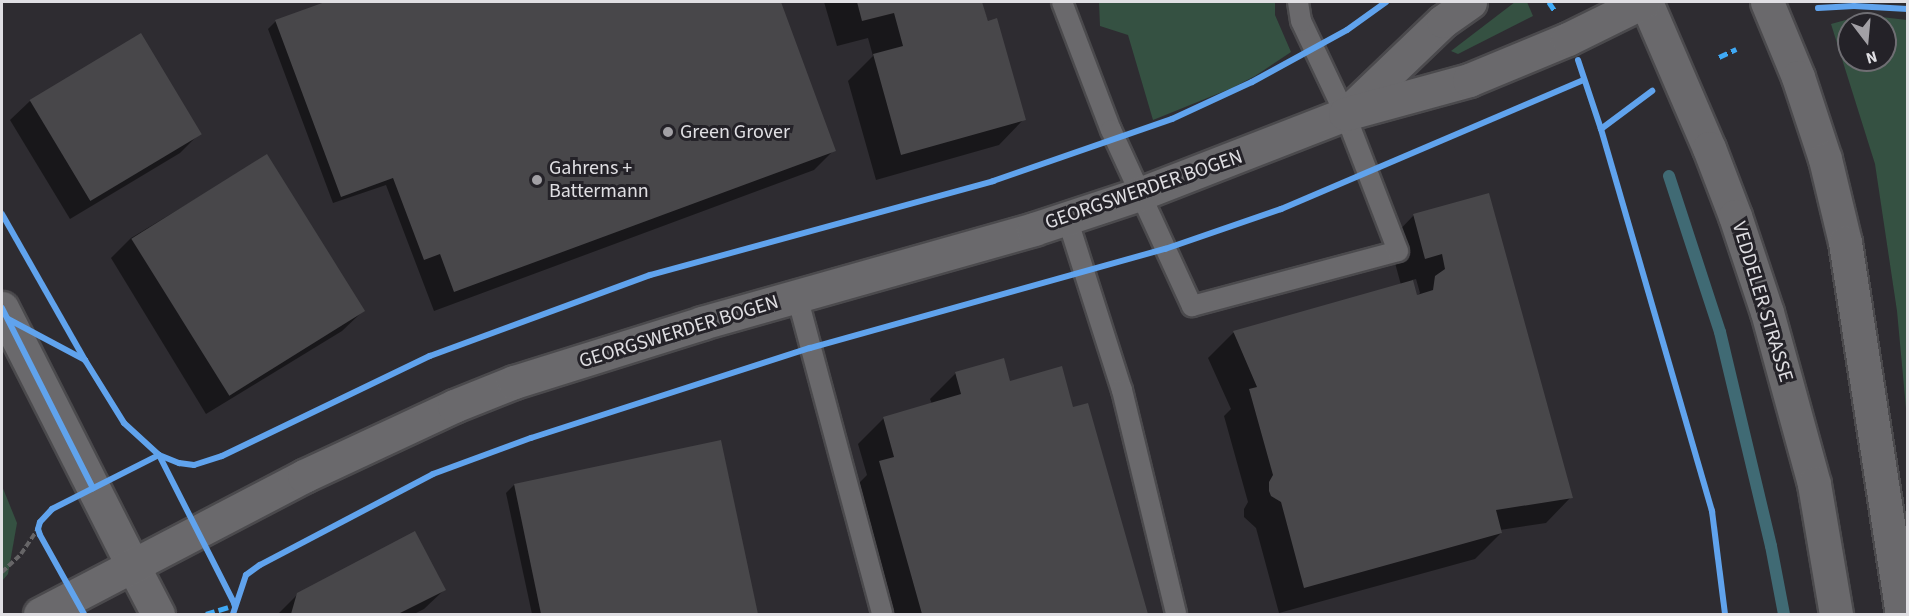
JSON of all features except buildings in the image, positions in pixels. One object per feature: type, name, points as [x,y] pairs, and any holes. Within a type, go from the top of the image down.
[{"type":"street","name":"GEORGSWERDER BOGEN","points":[[1345,114],[1443,21],[1470,2]]},
{"type":"street","name":"GEORGSWERDER BOGEN","points":[[40,615],[304,477],[454,406],[558,368],[702,323],[1067,218],[1140,194],[1345,114],[1469,80],[1568,39],[1644,2]]},
{"type":"street","name":"VEDDELER STRASSE","points":[[1644,2],[1710,148],[1767,312],[1814,484],[1836,615]]},
{"type":"street","points":[[1767,2],[1798,77],[1826,159],[1845,242],[1902,615]]},
{"type":"street","points":[[2,308],[158,615]]},
{"type":"lane","points":[[1062,2],[1111,130],[1192,306],[1398,251],[1345,114],[1301,21],[1298,2]]},
{"type":"lane","points":[[1067,218],[1122,390],[1176,615]]},
{"type":"lane","points":[[797,296],[882,615]]},
{"type":"path","points":[[2,572],[21,554],[38,529]]},
{"type":"green space","points":[[1099,2],[1275,2],[1275,15],[1291,52],[1232,88],[1153,120],[1128,35],[1100,26]]},
{"type":"green space","points":[[1515,2],[1527,2],[1533,16],[1458,54],[1451,51]]},
{"type":"green space","points":[[1897,19],[1907,20],[1907,419],[1897,311],[1875,164],[1846,72],[1897,72]]},
{"type":"green space","points":[[1837,22],[1837,43],[1831,24]]},
{"type":"green space","points":[[2,486],[17,523],[8,574],[2,581]]},
{"type":"waterway","points":[[1669,176],[1720,332],[1771,546],[1784,614]]},
{"type":"marked path","points":[[1549,2],[1555,11]]},
{"type":"marked path","points":[[1719,57],[1736,49]]},
{"type":"marked path","points":[[206,614],[235,605]]},
{"type":"cycle path","points":[[2,214],[85,360],[124,423],[159,455],[179,463],[194,465],[222,456],[430,356],[650,275],[993,181],[1172,119],[1252,82],[1347,30],[1386,2]]},
{"type":"cycle path","points":[[1818,8],[1854,6],[1908,9]]},
{"type":"cycle path","points":[[1578,60],[1601,129],[1652,91]]},
{"type":"cycle path","points":[[233,614],[246,575],[260,565],[433,474],[531,438],[810,348],[1165,249],[1281,209],[1584,80]]},
{"type":"cycle path","points":[[1601,129],[1712,511],[1725,614]]},
{"type":"cycle path","points":[[2,308],[93,488]]},
{"type":"cycle path","points":[[8,319],[85,360]]},
{"type":"cycle path","points":[[159,455],[235,605]]},
{"type":"cycle path","points":[[84,614],[40,535],[38,529],[40,522],[52,509],[159,455]]},
{"type":"place","name":"Green Grover","points":[[668,132]]},
{"type":"place","name":"Gahrens + Battermann","points":[[537,180]]}]
